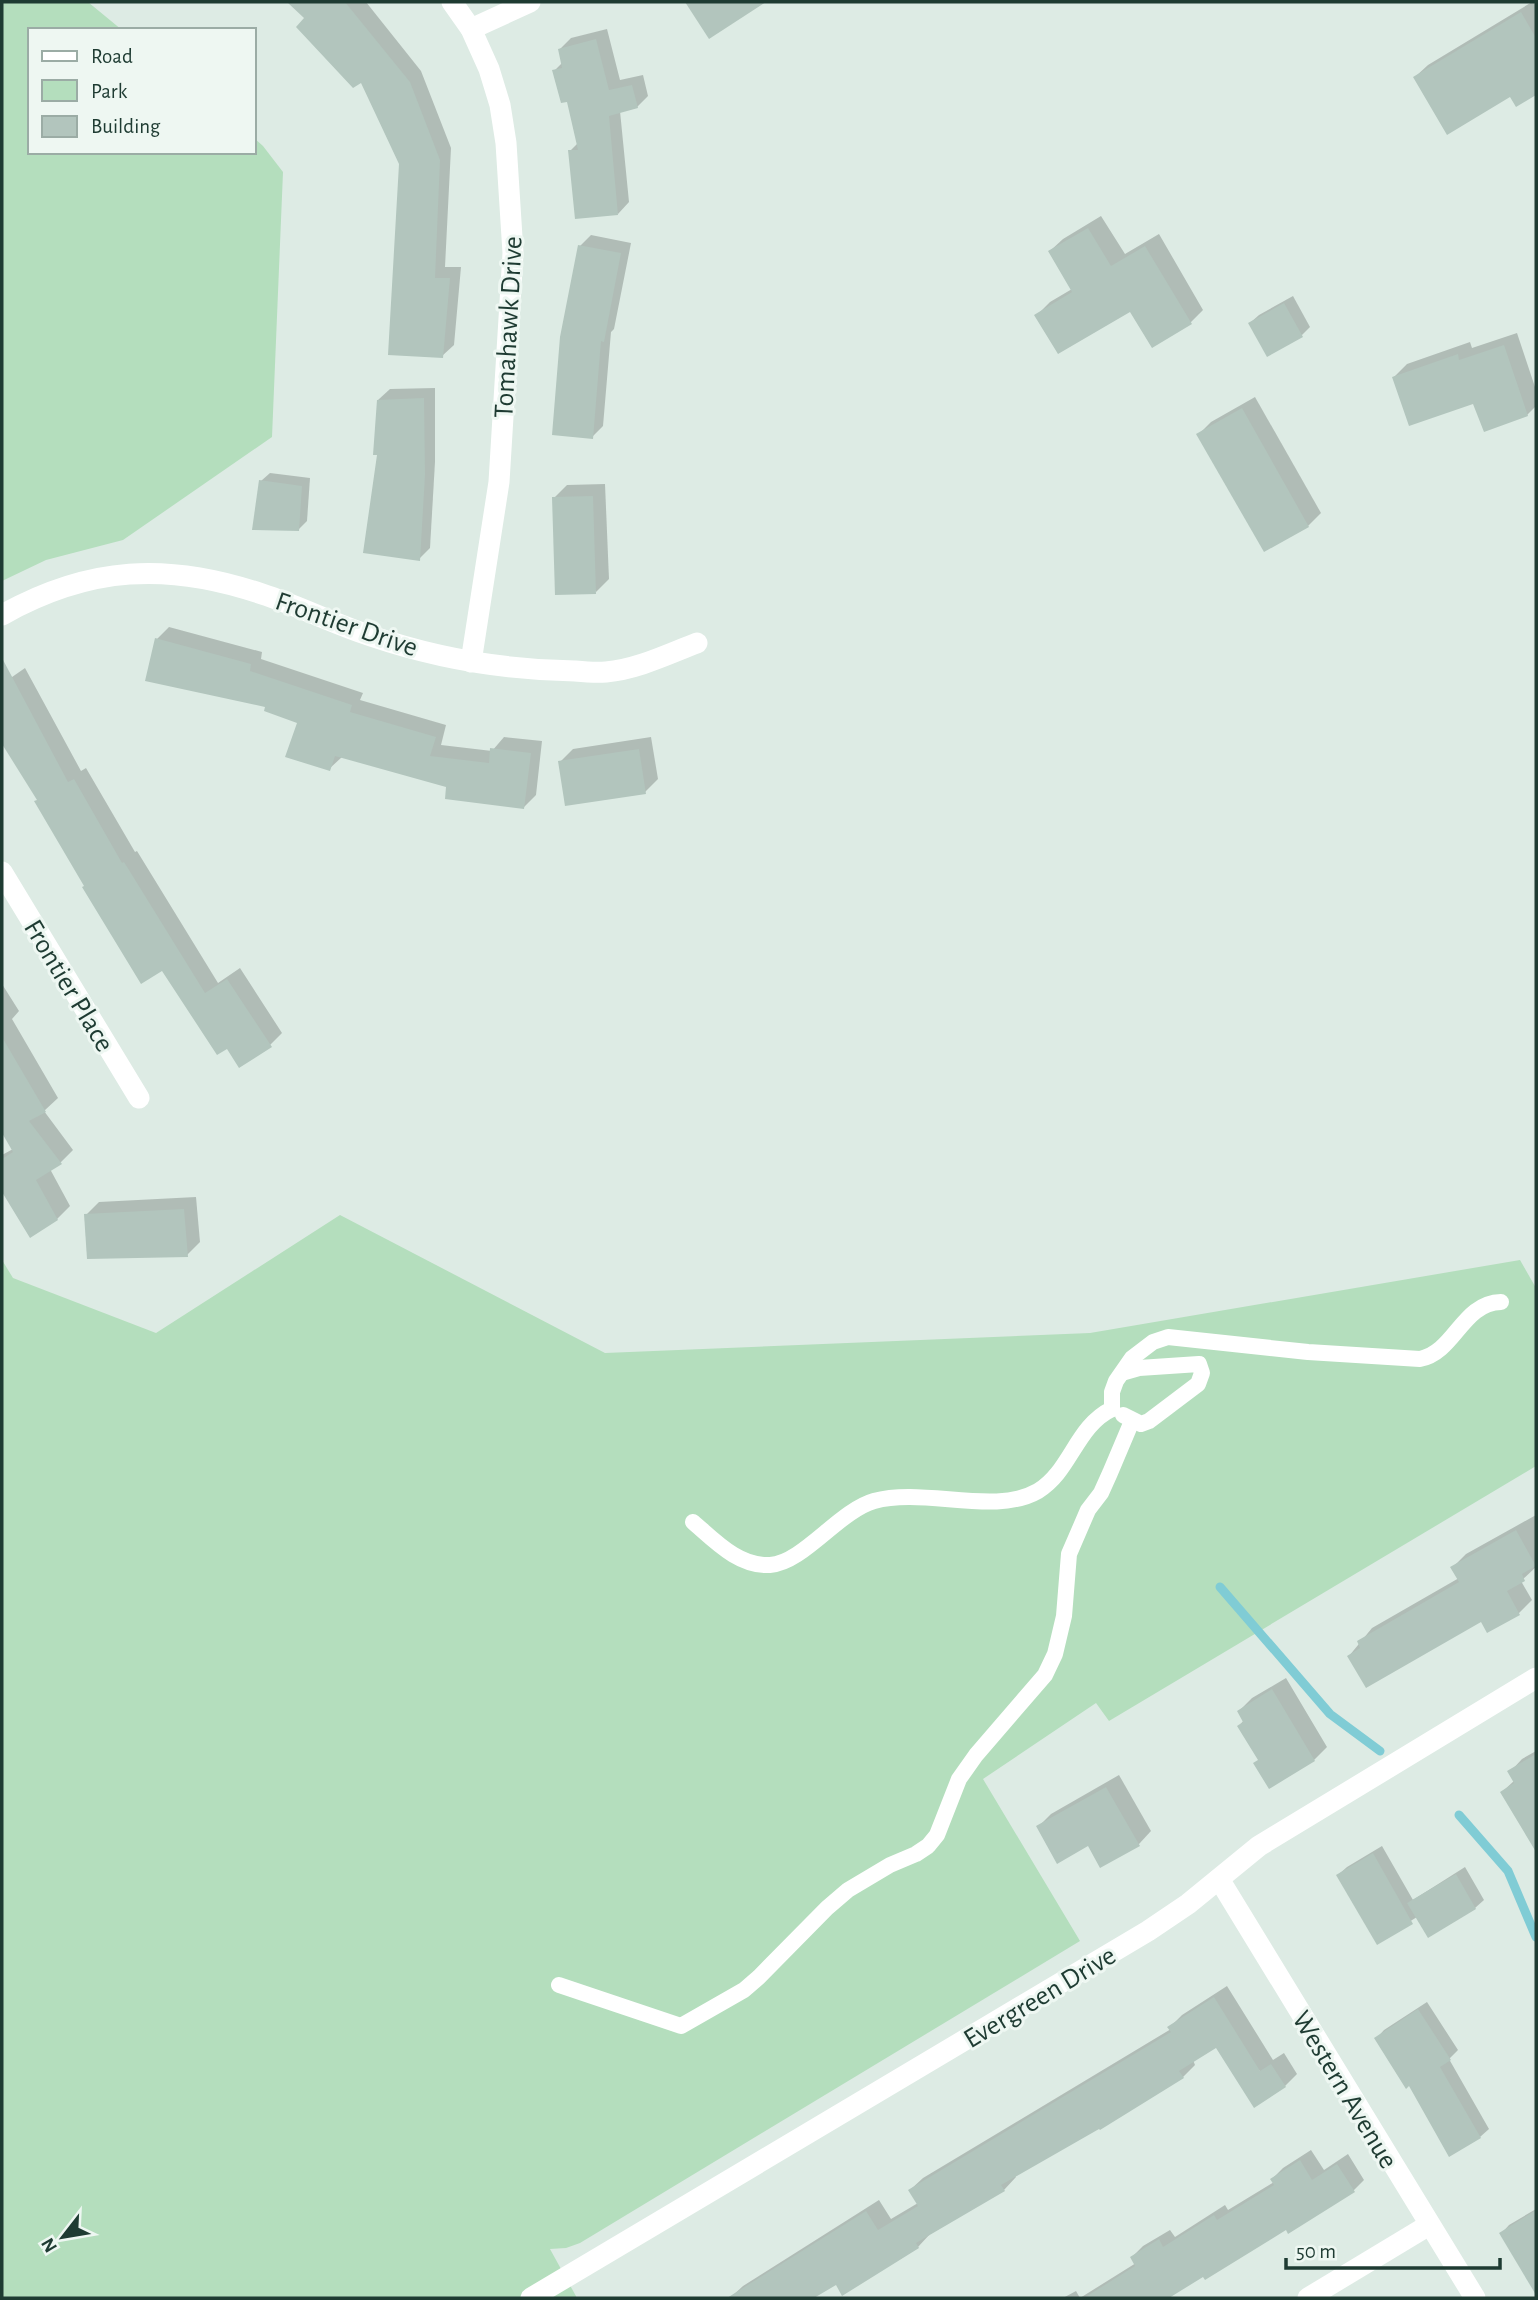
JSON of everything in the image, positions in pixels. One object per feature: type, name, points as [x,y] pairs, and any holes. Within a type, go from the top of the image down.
[{"type":"street","name":"Tomahawk Drive","points":[[452,2],[471,29],[489,69],[500,105],[506,143],[513,253],[499,482],[471,662]]},
{"type":"street","points":[[471,29],[530,2]]},
{"type":"street","name":"Frontier Drive","points":[[2,615],[49,591],[110,575],[184,575],[224,582],[264,594],[371,636],[471,662],[548,671],[607,672],[650,662],[697,643]]},
{"type":"street","name":"Frontier Place","points":[[2,872],[139,1098]]},
{"type":"street","name":"Evergreen Drive","points":[[531,2298],[1148,1931],[1259,1846],[1536,1678]]},
{"type":"street","name":"Western Avenue","points":[[1219,1879],[1475,2298]]},
{"type":"street","points":[[1308,2298],[1429,2225]]},
{"type":"lane","points":[[1112,1409],[1112,1392],[1116,1381],[1125,1372],[1132,1358],[1153,1342],[1168,1337],[1308,1352],[1420,1359],[1437,1353],[1472,1313],[1483,1305],[1501,1302]]},
{"type":"lane","points":[[1112,1409],[1141,1424],[1149,1421],[1198,1384],[1202,1373],[1199,1364],[1139,1368],[1125,1372]]},
{"type":"lane","points":[[693,1522],[741,1560],[757,1565],[774,1565],[800,1552],[856,1509],[872,1502],[893,1497],[992,1501],[1027,1496],[1055,1478],[1093,1422],[1112,1409]]},
{"type":"lane","points":[[559,1984],[681,2026],[744,1990],[848,1889],[928,1846],[937,1835],[965,1770],[1045,1675],[1061,1635],[1069,1554],[1088,1510],[1101,1493],[1110,1474],[1132,1421]]},
{"type":"green space","points":[[2,2],[88,2],[120,28],[28,28],[28,154],[256,154],[256,140],[263,146],[283,172],[272,437],[123,540],[46,560],[2,581]]},
{"type":"green space","points":[[340,1215],[605,1353],[1090,1333],[1520,1260],[1536,1288],[1536,1466],[1109,1721],[1096,1703],[983,1779],[1080,1941],[580,2243],[566,2248],[550,2249],[577,2298],[2,2298],[2,1260],[13,1278],[156,1333]]},
{"type":"building","points":[[287,2],[345,2],[410,82],[440,160],[435,278],[450,278],[443,358],[388,355],[399,164],[361,83],[353,88],[296,27],[304,18]]},
{"type":"building","points":[[685,2],[766,2],[709,39]]},
{"type":"building","points":[[1521,12],[1536,38],[1536,95],[1516,107],[1510,97],[1447,135],[1413,77]]},
{"type":"building","points":[[596,39],[609,90],[632,85],[638,108],[609,116],[618,215],[575,219],[568,150],[578,150],[567,102],[561,103],[552,70],[562,68],[558,49]]},
{"type":"building","points":[[1088,228],[1111,266],[1145,246],[1192,324],[1152,348],[1130,312],[1058,354],[1034,315],[1072,292],[1048,251]]},
{"type":"building","points":[[578,245],[621,253],[604,342],[601,341],[593,439],[552,435],[560,337]]},
{"type":"building","points":[[1284,303],[1303,337],[1267,357],[1248,323]]},
{"type":"building","points":[[1504,345],[1528,416],[1484,432],[1473,404],[1409,426],[1392,377],[1458,354],[1459,360]]},
{"type":"building","points":[[424,398],[425,475],[420,561],[363,553],[377,455],[373,455],[377,400]]},
{"type":"building","points":[[1242,408],[1309,527],[1264,552],[1196,434]]},
{"type":"building","points":[[259,480],[302,486],[299,531],[252,530]]},
{"type":"building","points":[[593,496],[596,594],[555,595],[552,497]]},
{"type":"building","points":[[155,638],[251,664],[250,671],[352,705],[350,712],[436,737],[430,756],[489,763],[490,748],[531,753],[524,809],[445,799],[446,787],[335,756],[330,771],[285,757],[297,723],[264,711],[265,707],[145,681]]},
{"type":"building","points":[[2,658],[68,782],[74,779],[122,863],[124,862],[205,993],[227,979],[272,1047],[239,1068],[227,1049],[217,1055],[162,971],[141,984],[82,887],[84,886],[34,801],[37,800],[2,744]]},
{"type":"building","points":[[639,749],[646,794],[565,806],[558,761]]},
{"type":"building","points":[[2,1037],[46,1112],[29,1121],[62,1164],[36,1180],[58,1220],[30,1238],[2,1192],[2,1159],[13,1152],[2,1133]]},
{"type":"building","points":[[184,1209],[188,1257],[87,1259],[84,1214]]},
{"type":"building","points":[[1516,1530],[1536,1566],[1522,1574],[1525,1581],[1507,1591],[1520,1615],[1487,1633],[1481,1622],[1366,1688],[1347,1656],[1360,1648],[1357,1641],[1459,1582],[1450,1567]]},
{"type":"building","points":[[1272,1689],[1315,1761],[1269,1789],[1253,1763],[1258,1760],[1237,1726],[1243,1722],[1237,1711]]},
{"type":"building","points":[[1536,1754],[1536,1852],[1500,1792],[1514,1783],[1507,1771]]},
{"type":"building","points":[[1106,1787],[1140,1846],[1100,1868],[1088,1846],[1057,1864],[1036,1826]]},
{"type":"building","points":[[1373,1853],[1413,1924],[1377,1945],[1336,1875]]},
{"type":"building","points":[[1456,1874],[1476,1909],[1428,1938],[1407,1903]]},
{"type":"building","points":[[1214,1997],[1260,2071],[1271,2064],[1286,2087],[1254,2108],[1216,2048],[1179,2071],[1184,2078],[1100,2130],[1001,2185],[1005,2191],[916,2243],[919,2248],[842,2296],[836,2285],[814,2298],[727,2298],[866,2211],[878,2230],[918,2206],[908,2190],[1171,2032],[1167,2027]]},
{"type":"building","points":[[1418,2009],[1451,2060],[1440,2067],[1481,2138],[1449,2157],[1409,2086],[1406,2089],[1374,2038]]},
{"type":"building","points":[[1300,2160],[1312,2180],[1337,2164],[1355,2192],[1288,2234],[1286,2230],[1205,2280],[1203,2277],[1169,2298],[1084,2298],[1135,2266],[1130,2257],[1159,2239],[1163,2247],[1214,2215],[1217,2220],[1274,2185],[1270,2179]]},
{"type":"building","points":[[1536,2210],[1536,2295],[1499,2233]]},
{"type":"waterway","points":[[1220,1587],[1330,1714],[1380,1751]]},
{"type":"waterway","points":[[1459,1815],[1508,1871],[1536,1937]]}]
